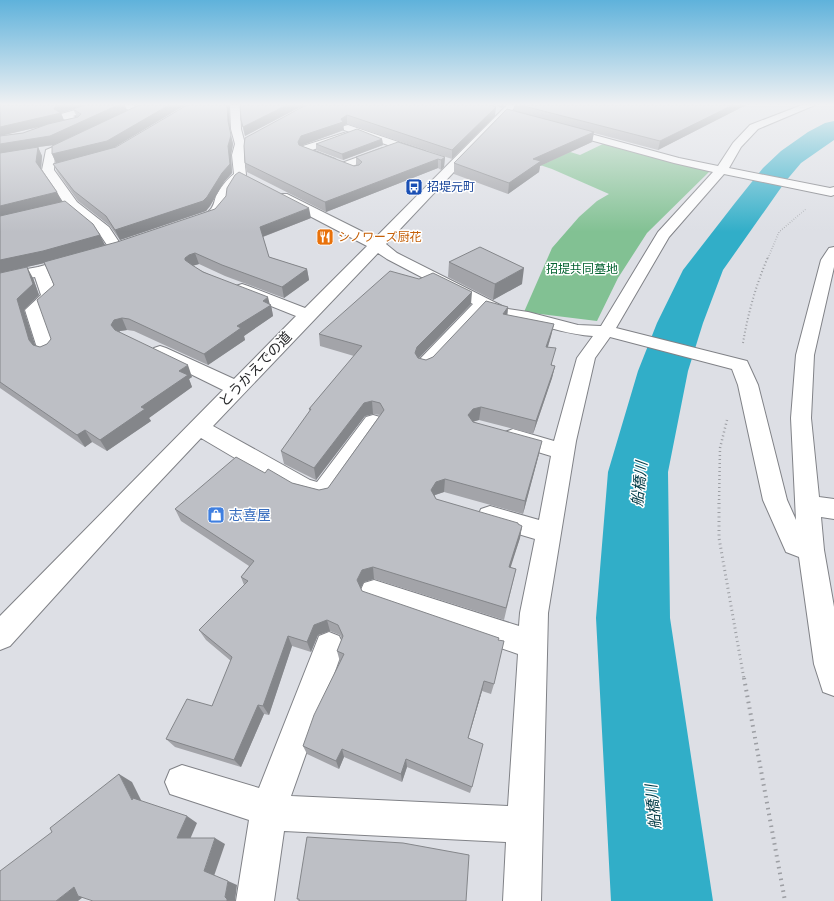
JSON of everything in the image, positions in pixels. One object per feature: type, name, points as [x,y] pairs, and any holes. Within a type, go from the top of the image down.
[{"type":"street","points":[[61,147],[50,152],[48,170],[72,205],[104,230],[116,248]]},
{"type":"street","points":[[240,175],[238,155],[241,147]]},
{"type":"street","points":[[309,147],[306,151],[355,171]]},
{"type":"street","points":[[342,166],[395,147]]},
{"type":"street","points":[[401,147],[442,161]]},
{"type":"street","name":"とうかえでの道","points":[[0,636],[236,388],[377,245],[442,161],[461,147]]},
{"type":"street","points":[[627,147],[678,161],[832,192]]},
{"type":"street","points":[[522,901],[534,613],[563,451],[586,358],[612,333],[664,235],[726,170],[736,147]]},
{"type":"street","points":[[42,151],[57,149]]},
{"type":"street","points":[[48,170],[62,166]]},
{"type":"street","points":[[240,175],[254,182]]},
{"type":"street","points":[[190,222],[212,215],[221,205],[222,197],[231,182],[240,175]]},
{"type":"street","points":[[268,190],[377,245],[392,256],[504,314],[528,317],[578,330],[612,333],[736,364],[748,385],[775,500],[795,544],[811,550]]},
{"type":"street","points":[[58,209],[72,205]]},
{"type":"street","points":[[102,252],[131,243]]},
{"type":"street","points":[[834,251],[828,260],[805,355],[801,418],[811,550],[829,664],[834,681]]},
{"type":"street","points":[[0,279],[40,271],[88,257]]},
{"type":"street","points":[[40,271],[50,296],[34,310],[47,351]]},
{"type":"street","points":[[226,283],[308,315]]},
{"type":"street","points":[[425,365],[483,303]]},
{"type":"street","points":[[147,346],[236,388]]},
{"type":"street","points":[[199,427],[304,488],[322,492],[374,422]]},
{"type":"street","points":[[494,432],[563,451]]},
{"type":"street","points":[[808,505],[834,509]]},
{"type":"street","points":[[467,509],[549,533]]},
{"type":"street","points":[[374,592],[533,645]]},
{"type":"street","points":[[256,901],[269,809],[329,646]]},
{"type":"street","points":[[182,782],[284,813],[524,825]]},
{"type":"path","points":[[736,364],[756,284],[780,232],[808,207],[832,192]]},
{"type":"path","points":[[727,417],[720,448],[719,538],[785,901]]},
{"type":"green space","name":"招提共同墓地","points":[[554,147],[580,155],[597,147],[622,147],[712,169],[647,233],[618,278],[597,321],[524,312],[552,248],[579,217],[597,201],[609,194],[552,169],[525,160]]},
{"type":"building","points":[[38,147],[36,162],[57,192],[0,206],[0,153]]},
{"type":"building","points":[[52,147],[81,147],[52,154]]},
{"type":"building","points":[[116,147],[228,147],[230,164],[203,201],[115,230],[106,216],[74,191],[53,164]]},
{"type":"building","points":[[244,147],[304,147],[354,166],[359,165],[362,162],[356,157],[384,147],[414,147],[445,157],[441,160],[438,159],[325,202],[245,163]]},
{"type":"building","points":[[324,147],[361,147],[342,154]]},
{"type":"building","points":[[443,147],[455,147],[452,150]]},
{"type":"building","points":[[470,147],[560,147],[533,159],[541,161],[509,183],[454,163]]},
{"type":"building","points":[[239,172],[309,208],[260,227],[269,257],[307,269],[282,287],[222,265],[195,253],[189,255],[185,258],[185,260],[203,272],[268,297],[263,301],[271,305],[237,326],[241,328],[204,354],[129,319],[122,318],[114,320],[111,325],[115,330],[188,365],[179,371],[188,375],[141,407],[145,409],[100,440],[85,430],[77,435],[0,382],[0,273],[27,267],[33,284],[17,299],[29,340],[33,345],[40,347],[47,344],[51,339],[37,300],[54,285],[44,262],[117,242],[215,209],[226,196],[227,188],[235,175]]},
{"type":"building","points":[[65,201],[93,224],[100,235],[43,251],[0,260],[0,216]]},
{"type":"building","points":[[480,247],[524,268],[495,284],[449,262]]},
{"type":"building","points":[[390,271],[419,279],[433,273],[472,292],[417,347],[415,353],[418,358],[426,360],[433,357],[486,301],[508,307],[503,314],[554,324],[546,347],[556,348],[551,365],[555,366],[536,421],[481,407],[473,409],[468,415],[473,422],[542,441],[525,501],[445,479],[436,482],[431,490],[436,499],[518,523],[522,526],[509,567],[516,569],[506,608],[373,567],[362,570],[357,580],[362,591],[504,641],[494,684],[484,681],[468,738],[483,744],[472,787],[406,759],[401,774],[342,749],[336,761],[303,746],[314,715],[344,654],[337,651],[343,636],[338,625],[327,620],[314,625],[307,642],[288,636],[263,706],[258,705],[234,760],[166,739],[187,699],[212,706],[232,657],[199,630],[248,581],[241,577],[254,561],[175,509],[236,457],[265,473],[268,469],[292,483],[319,490],[328,488],[384,410],[380,403],[372,401],[364,403],[314,468],[281,451],[311,409],[309,409],[362,346],[319,334]]},
{"type":"building","points":[[119,774],[132,800],[133,798],[187,816],[177,838],[215,838],[204,871],[228,881],[225,897],[227,901],[93,901],[78,896],[74,887],[56,901],[0,901],[0,871],[52,832],[50,828]]},
{"type":"building","points":[[307,837],[403,843],[469,855],[466,901],[299,901],[299,899],[297,899]]},
{"type":"waterway","name":"船橋川","points":[[662,901],[633,618],[638,472],[663,371],[680,323],[703,270],[774,175],[791,157],[805,147]]},
{"type":"place","name":"招堤元町","points":[[414,187]]},
{"type":"place","name":"シノワーズ厨花","points":[[325,237]]},
{"type":"place","name":"志喜屋","points":[[216,515]]}]
